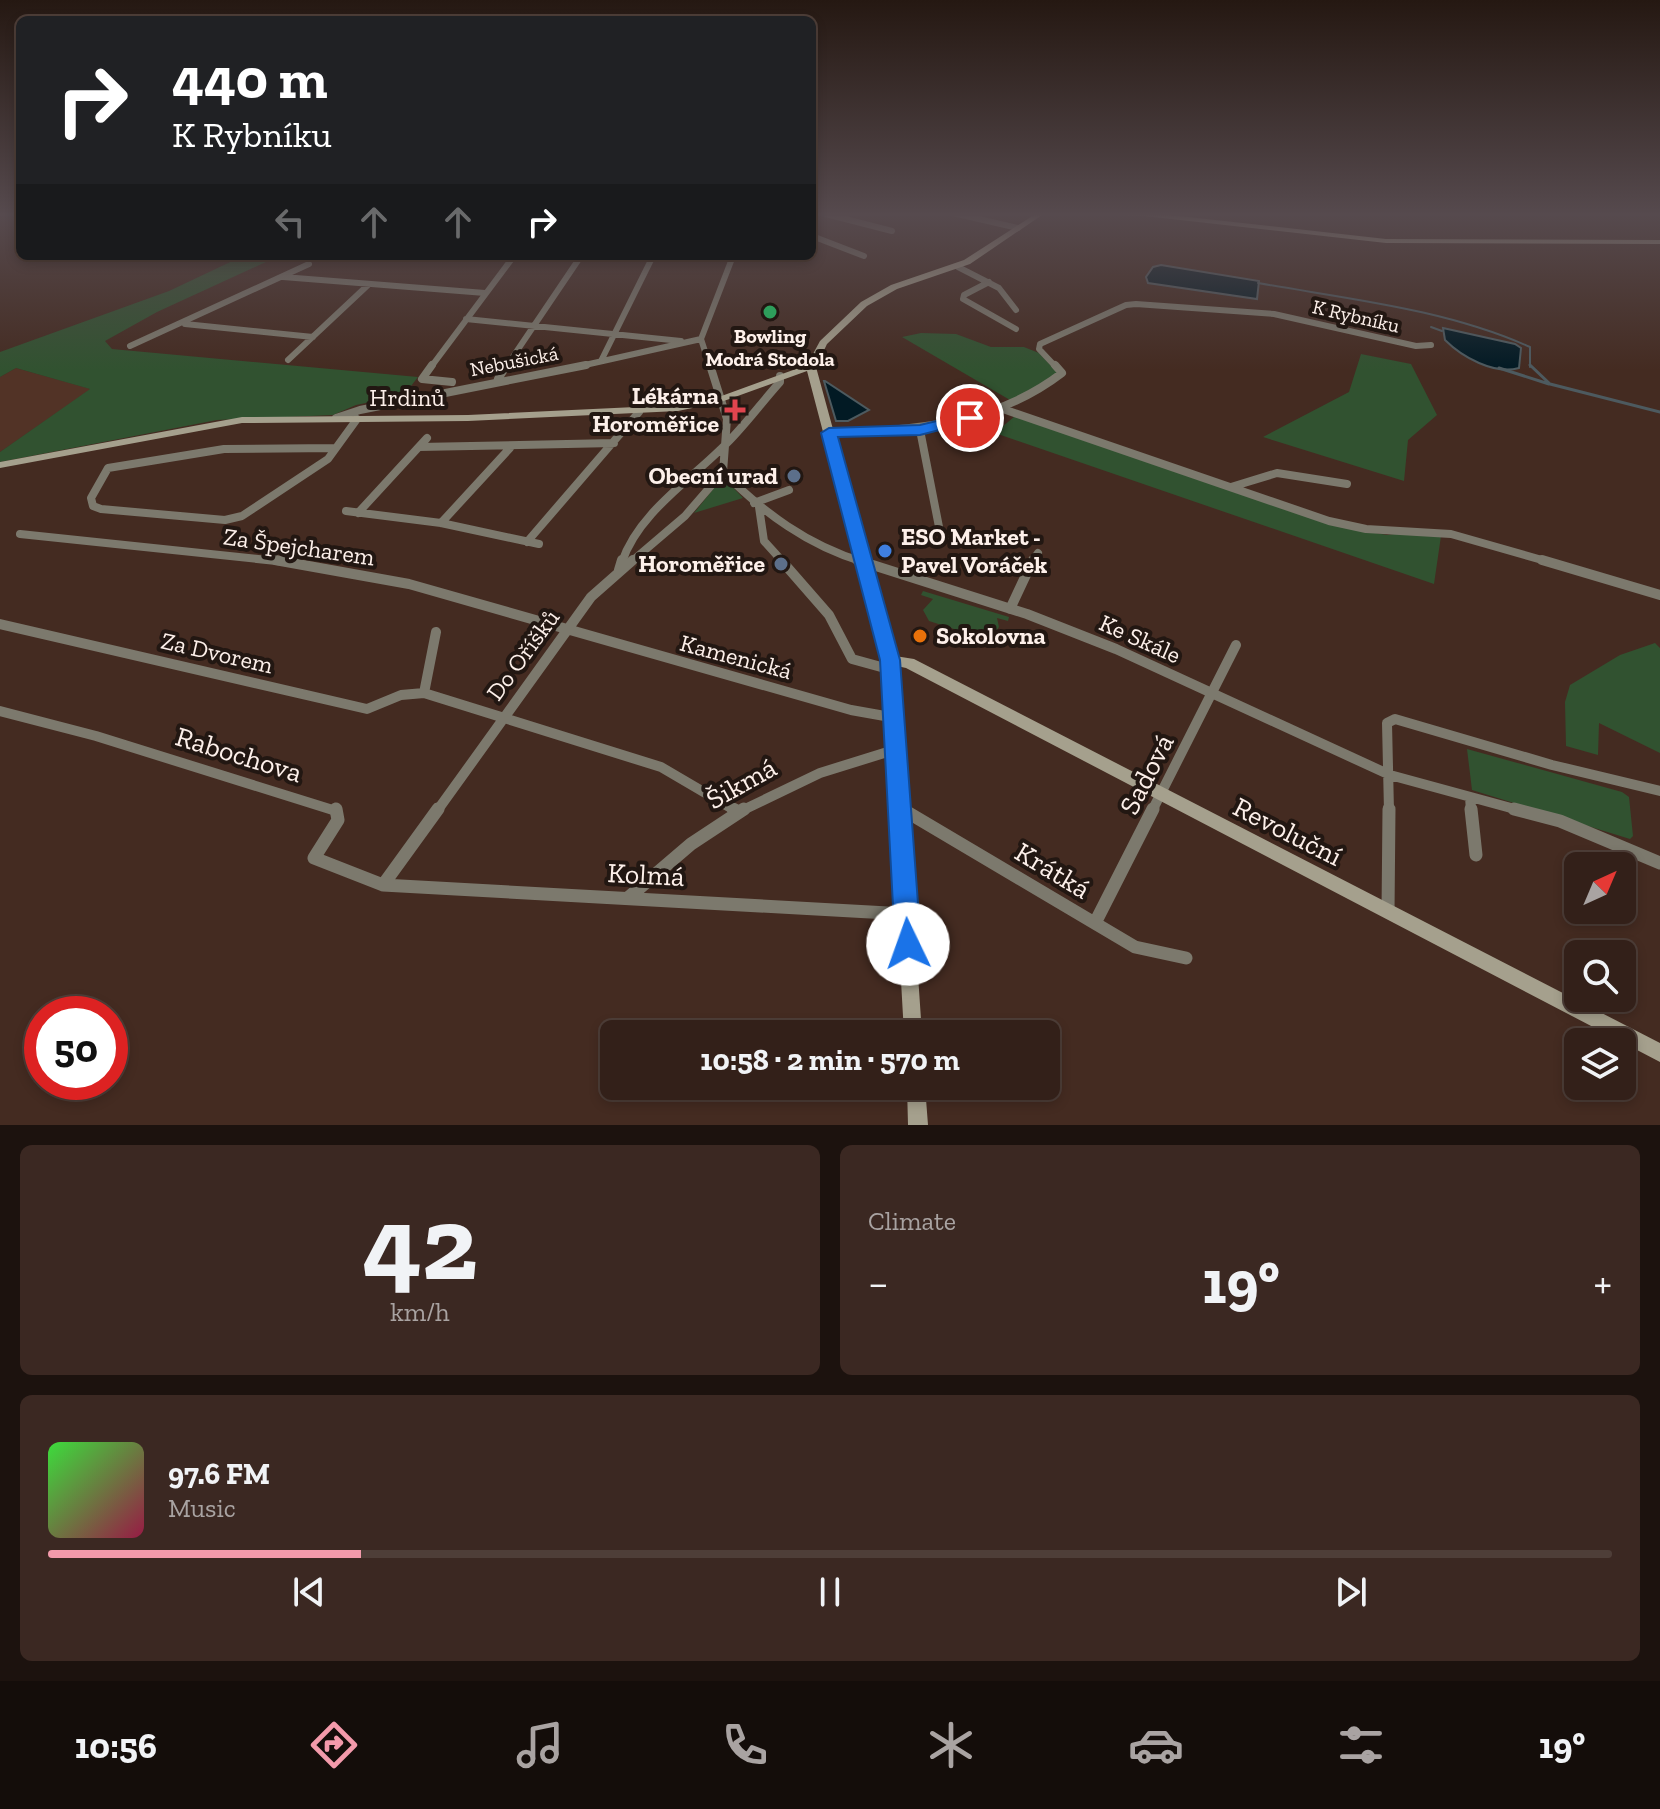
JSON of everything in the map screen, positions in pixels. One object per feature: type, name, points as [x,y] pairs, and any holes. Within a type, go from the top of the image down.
[{"type":"street","points":[[130,346],[184,324],[306,266]]},
{"type":"street","points":[[452,382],[422,379],[507,266]]},
{"type":"street","points":[[498,379],[575,266]]},
{"type":"street","points":[[601,361],[648,266]]},
{"type":"street","points":[[723,472],[727,420],[718,400],[701,339],[730,266]]},
{"type":"street","points":[[912,1020],[891,665],[811,367],[823,343],[864,304],[894,287],[958,267],[999,288],[1016,310]]},
{"type":"street","points":[[283,277],[485,293]]},
{"type":"street","points":[[989,282],[964,295],[963,299],[1016,329]]},
{"type":"street","points":[[288,360],[368,285]]},
{"type":"street","name":"K Rybníku","points":[[829,433],[920,430],[1000,408],[1036,393],[1062,373],[1039,349],[1040,344],[1126,305],[1257,312],[1416,346],[1431,345]]},
{"type":"street","points":[[466,319],[684,341],[701,339]]},
{"type":"street","points":[[184,324],[313,337]]},
{"type":"street","name":"Nebušická","points":[[336,418],[347,412],[397,405],[498,379],[641,355],[701,339]]},
{"type":"street","name":"Hrdinů","points":[[0,465],[214,423],[639,412],[718,400],[811,367]]},
{"type":"street","points":[[618,573],[627,546],[674,491],[727,443],[780,382],[780,376]]},
{"type":"street","points":[[755,387],[767,396]]},
{"type":"street","points":[[1000,408],[1329,521],[1366,529],[1451,534],[1660,595]]},
{"type":"street","points":[[527,542],[639,412]]},
{"type":"street","points":[[337,448],[198,451],[108,468],[91,498],[93,506],[101,509],[225,520],[242,516],[328,459],[337,448],[357,419]]},
{"type":"street","points":[[920,430],[940,532],[957,539]]},
{"type":"street","points":[[358,513],[427,438]]},
{"type":"street","points":[[419,447],[510,448],[614,443]]},
{"type":"street","points":[[441,523],[510,448]]},
{"type":"street","name":"Ke Skále","points":[[723,472],[756,505],[811,541],[865,565],[1010,609],[1116,649],[1390,775],[1581,827],[1660,863]]},
{"type":"street","name":"Do Oříšků","points":[[383,885],[591,597],[685,516],[723,472]]},
{"type":"street","points":[[1231,487],[1277,473],[1347,484]]},
{"type":"street","points":[[663,487],[674,491]]},
{"type":"street","points":[[789,490],[756,505],[764,541],[829,615],[852,659],[891,665]]},
{"type":"street","points":[[346,511],[441,523],[539,544]]},
{"type":"street","name":"Za Špejcharem","points":[[20,534],[297,564],[409,584],[567,627]]},
{"type":"street","points":[[1010,609],[1020,582],[1038,553]]},
{"type":"street","name":"Za Dvorem","points":[[0,624],[367,709],[401,695],[424,693],[661,767],[737,811]]},
{"type":"street","name":"Kamenická","points":[[567,627],[665,659],[851,710],[896,718]]},
{"type":"street","points":[[424,693],[436,632]]},
{"type":"street","name":"Sadová","points":[[1095,923],[1163,795],[1236,645]]},
{"type":"street","name":"Revoluční","points":[[891,665],[909,663],[1660,1053]]},
{"type":"street","name":"Rabochova","points":[[0,711],[96,736],[336,808],[338,820],[314,858],[383,885]]},
{"type":"street","points":[[1388,912],[1390,775],[1387,723],[1395,719],[1552,765],[1660,791]]},
{"type":"street","name":"Šikmá","points":[[629,897],[697,837],[737,811],[794,781],[897,749]]},
{"type":"street","points":[[1470,797],[1476,855]]},
{"type":"street","name":"Krátká","points":[[901,808],[1135,947],[1186,958]]},
{"type":"street","name":"Kolmá","points":[[383,885],[906,914]]},
{"type":"street","points":[[917,1100],[918,1125]]},
{"type":"shaded area","points":[[16,368],[91,389],[0,452],[0,377]]},
{"type":"green space","points":[[223,266],[258,266],[157,312],[105,341],[112,349],[418,377],[404,395],[356,405],[333,415],[217,420],[0,462],[0,452],[90,389],[16,368],[0,377],[0,352],[169,291]]},
{"type":"green space","points":[[921,333],[956,334],[991,347],[1024,347],[1039,353],[1058,373],[1033,392],[1010,400],[902,337]]},
{"type":"green space","points":[[1361,354],[1411,364],[1437,415],[1408,440],[1404,481],[1263,437],[1349,392]]},
{"type":"green space","points":[[1015,416],[1331,525],[1387,535],[1409,532],[1441,536],[1434,584],[995,433]]},
{"type":"green space","points":[[723,477],[743,498],[694,513]]},
{"type":"green space","points":[[923,591],[1009,617],[1008,621],[997,618],[999,627],[994,634],[979,637],[929,621],[923,610],[933,599],[921,595]]},
{"type":"green space","points":[[1655,643],[1660,648],[1660,753],[1599,723],[1598,755],[1566,746],[1565,702],[1570,685],[1620,655]]},
{"type":"green space","points":[[1467,749],[1622,792],[1629,797],[1633,836],[1630,839],[1472,790]]},
{"type":"water","points":[[1164,266],[1259,281],[1257,299],[1148,283],[1146,277],[1153,267]]},
{"type":"water","points":[[1443,328],[1515,344],[1521,348],[1519,368],[1489,367],[1469,358],[1445,340]]},
{"type":"water","points":[[824,381],[869,410],[848,421],[836,421]]},
{"type":"waterway","points":[[1258,283],[1396,307],[1465,323],[1530,347],[1530,365]]},
{"type":"waterway","points":[[1431,327],[1442,331]]},
{"type":"waterway","points":[[1530,365],[1550,384],[1660,412]]},
{"type":"waterway","points":[[1499,368],[1549,384]]},
{"type":"place","name":"Bowling Modrá Stodola","points":[[770,312]]},
{"type":"place","name":"Lékárna Horoměřice","points":[[735,410]]},
{"type":"place","name":"Obecní urad","points":[[794,476]]},
{"type":"place","name":"ESO Market - Pavel Voráček","points":[[885,551]]},
{"type":"place","name":"Horoměřice","points":[[781,564]]},
{"type":"place","name":"Sokolovna","points":[[920,636]]},
{"type":"route","points":[[908,944],[890,660],[829,433],[920,430],[970,418]]}]
